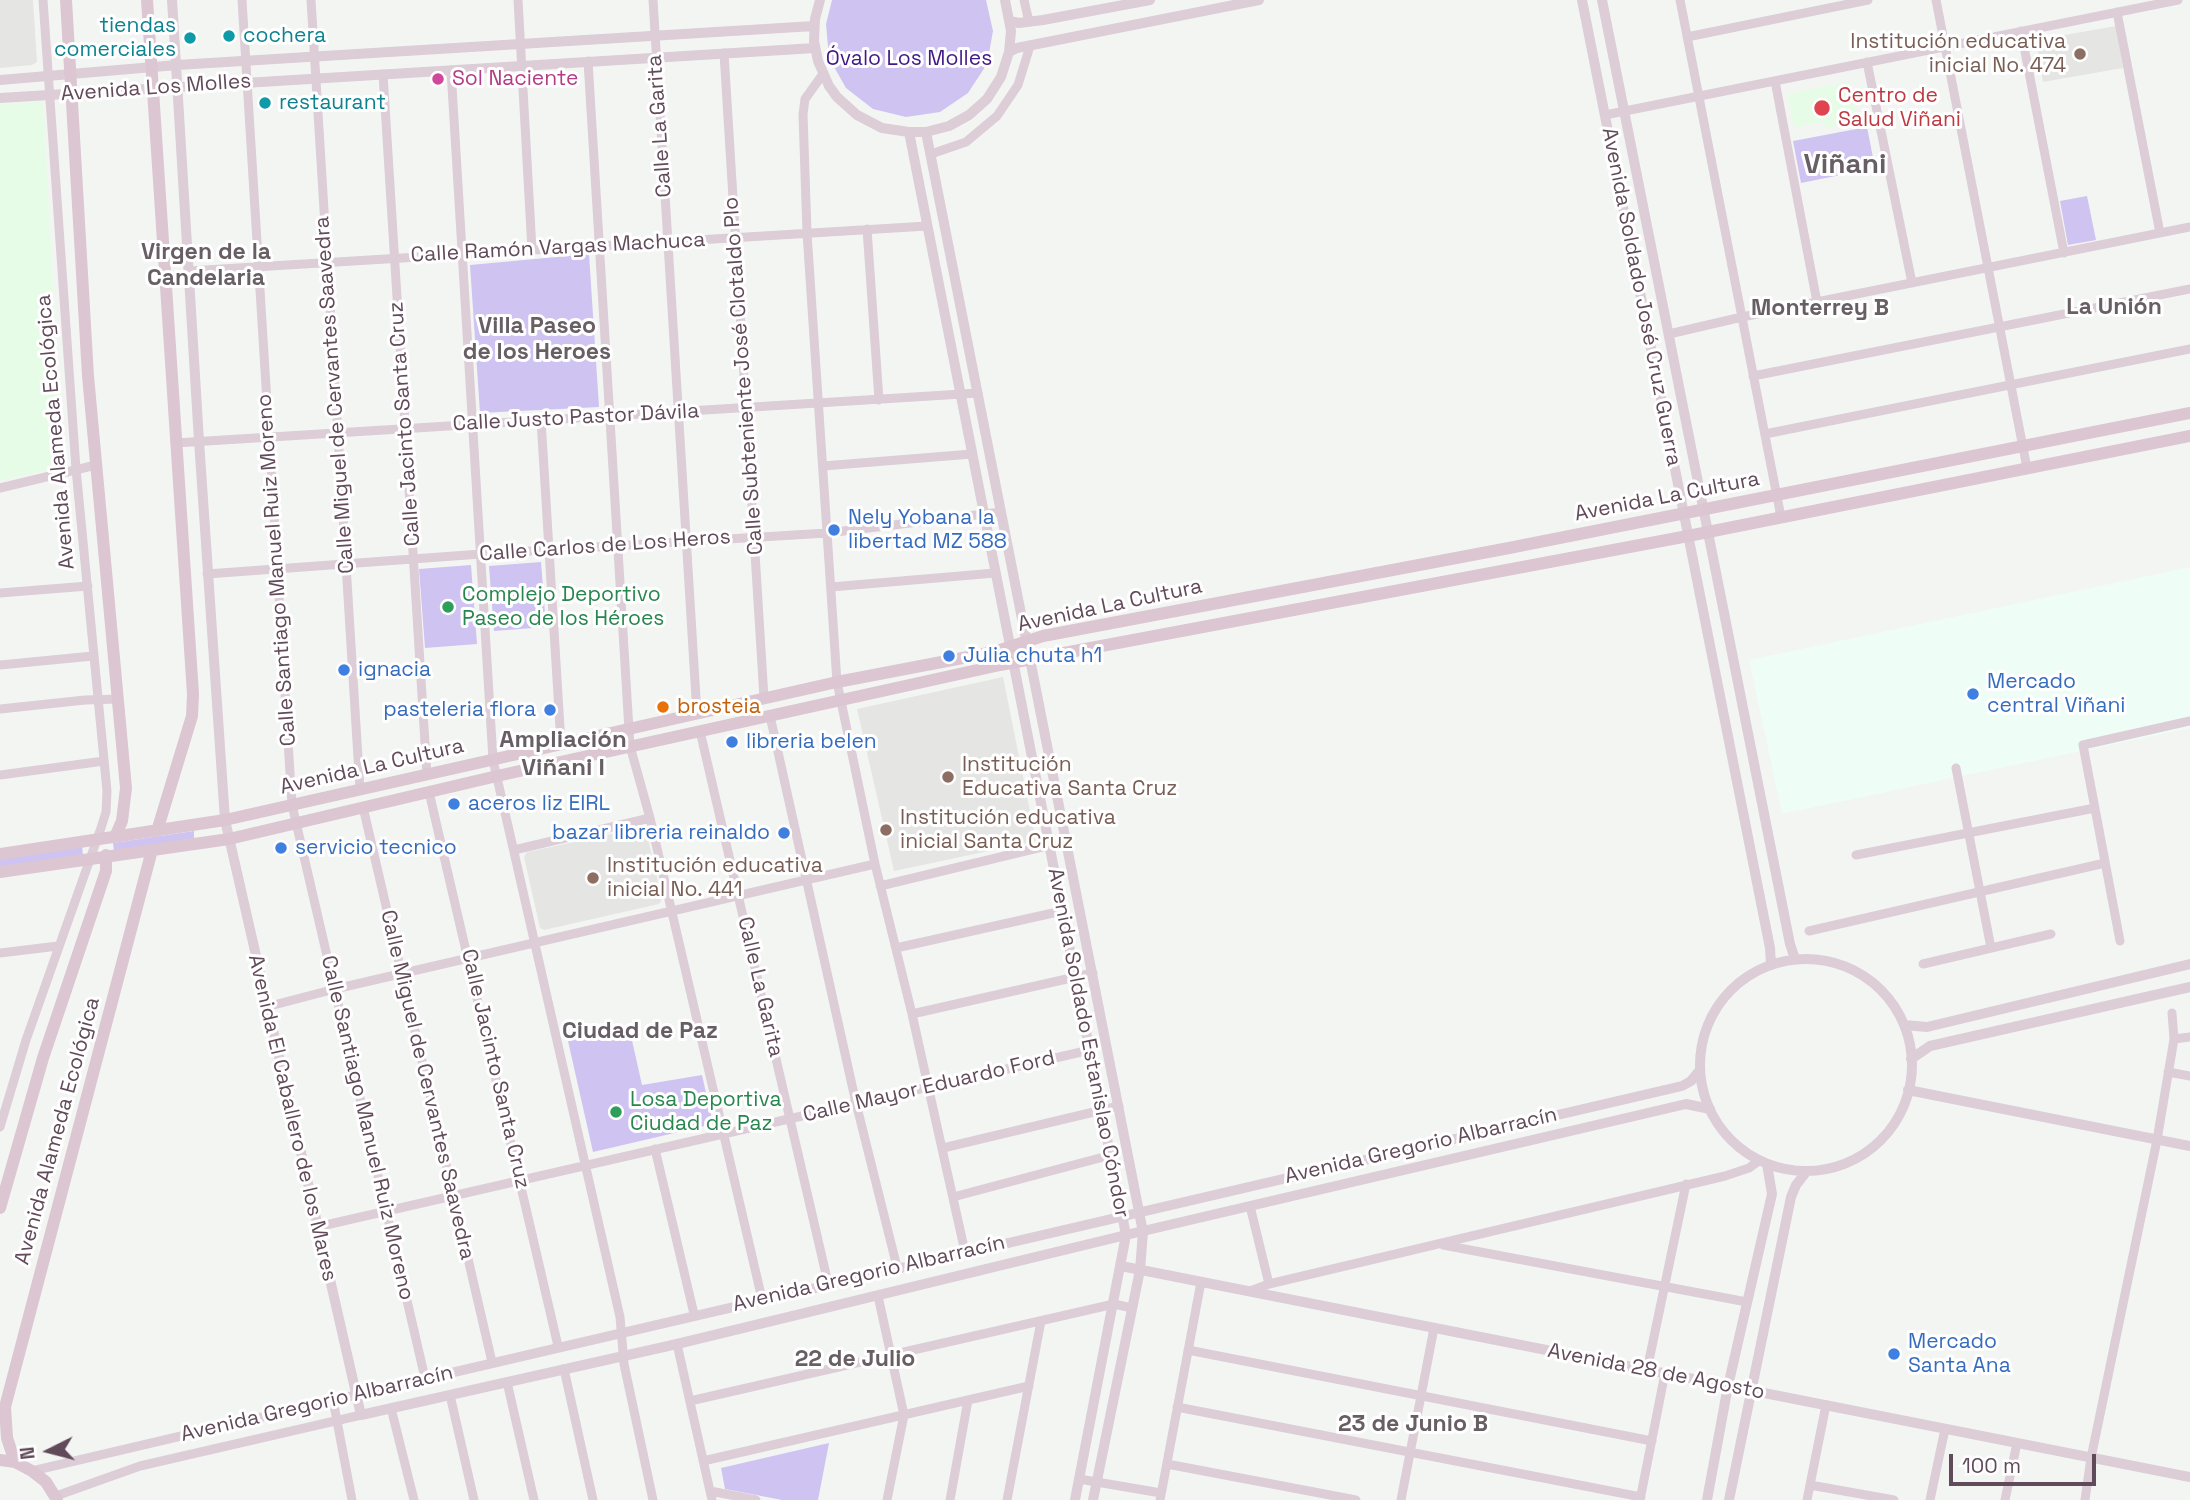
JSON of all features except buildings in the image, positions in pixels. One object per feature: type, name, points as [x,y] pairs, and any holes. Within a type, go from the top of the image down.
[{"type":"main road","name":"Avenida Alameda Ecológica","points":[[66,0],[88,376],[126,789],[122,821],[115,837]]},
{"type":"main road","points":[[147,0],[192,694],[192,716],[157,831]]},
{"type":"main road","name":"Avenida La Cultura","points":[[0,854],[225,820],[837,681],[994,652],[1043,636],[1684,514],[2190,413]]},
{"type":"main road","name":"Avenida La Cultura","points":[[0,872],[229,839],[630,746],[1013,663],[1688,536],[2190,436]]},
{"type":"main road","points":[[1357,576],[1361,597]]},
{"type":"main road","name":"Avenida Alameda Ecológica","points":[[15,1462],[7,1438],[5,1407],[152,850]]},
{"type":"main road","name":"Avenida Alameda Ecológica","points":[[0,1208],[43,1058],[106,871],[106,855]]},
{"type":"main road","points":[[0,1460],[15,1462],[32,1471],[46,1482],[57,1498]]},
{"type":"street","name":"Avenida Alameda Ecológica","points":[[1,1122],[58,946],[97,841],[106,812],[107,791],[76,469],[43,0]]},
{"type":"street","points":[[172,0],[225,820]]},
{"type":"street","name":"Calle Santiago Manuel Ruiz Moreno","points":[[242,0],[292,805],[425,1378]]},
{"type":"street","name":"Calle Miguel de Cervantes Saavedra","points":[[311,0],[360,790]]},
{"type":"street","points":[[518,0],[532,250]]},
{"type":"street","name":"Calle La Garita","points":[[653,0],[696,714]]},
{"type":"street","points":[[820,0],[814,26],[815,48],[822,74],[837,97],[857,116],[882,128],[909,132],[926,132],[949,126],[987,99],[1001,77],[1009,52],[1010,21],[1005,0]]},
{"type":"street","points":[[1024,0],[1029,22]]},
{"type":"street","points":[[1010,21],[1029,22],[1150,0]]},
{"type":"street","points":[[1009,52],[1259,0]]},
{"type":"street","name":"Avenida Soldado José Cruz Guerra","points":[[1582,0],[1771,964]]},
{"type":"street","name":"Avenida Soldado José Cruz Guerra","points":[[1602,0],[1790,944],[1796,958]]},
{"type":"street","points":[[1680,0],[1781,517]]},
{"type":"street","points":[[1687,37],[1868,0]]},
{"type":"street","points":[[1936,0],[2028,468]]},
{"type":"street","points":[[1605,115],[2178,0]]},
{"type":"street","points":[[2117,12],[2160,233]]},
{"type":"street","name":"Avenida Los Molles","points":[[0,80],[177,65],[814,26]]},
{"type":"street","points":[[2021,31],[2064,253]]},
{"type":"street","points":[[931,154],[966,142],[997,116],[1018,85],[1030,46]]},
{"type":"street","name":"Avenida Los Molles","points":[[0,98],[815,48]]},
{"type":"street","name":"Calle Subteniente José Clotaldo Plo","points":[[724,53],[764,698]]},
{"type":"street","points":[[588,61],[630,746],[650,818],[762,1298]]},
{"type":"street","points":[[1867,62],[1912,283]]},
{"type":"street","points":[[451,69],[493,760],[620,1317],[623,1356],[653,1500]]},
{"type":"street","name":"Calle Jacinto Santa Cruz","points":[[383,74],[427,775]]},
{"type":"street","points":[[822,74],[805,99],[803,114],[807,233],[837,681],[875,864],[929,1087],[965,1252]]},
{"type":"street","points":[[1775,81],[1817,302]]},
{"type":"street","points":[[987,99],[1003,108]]},
{"type":"street","name":"Avenida Soldado Estanislao Cóndor","points":[[909,132],[1126,1235],[1075,1500]]},
{"type":"street","name":"Avenida Soldado Estanislao Cóndor","points":[[926,132],[1143,1232],[1140,1270],[1093,1500]]},
{"type":"street","name":"Calle Ramón Vargas Machuca","points":[[189,271],[927,226]]},
{"type":"street","points":[[1669,334],[2190,227]]},
{"type":"street","points":[[867,229],[879,400]]},
{"type":"street","points":[[1753,376],[2190,289]]},
{"type":"street","points":[[1765,434],[2190,349]]},
{"type":"street","name":"Calle Justo Pastor Dávila","points":[[175,443],[978,393]]},
{"type":"street","points":[[541,420],[561,744]]},
{"type":"street","points":[[823,466],[972,454]]},
{"type":"street","points":[[0,488],[96,465]]},
{"type":"street","name":"Calle Carlos de Los Heros","points":[[207,574],[827,533],[1001,512]]},
{"type":"street","points":[[831,587],[995,573]]},
{"type":"street","points":[[0,593],[88,586]]},
{"type":"street","points":[[0,665],[93,656]]},
{"type":"street","points":[[0,709],[118,699]]},
{"type":"street","points":[[770,716],[856,1103],[897,1268]]},
{"type":"street","points":[[2120,942],[2083,744],[2190,721]]},
{"type":"street","name":"Calle La Garita","points":[[700,731],[828,1283]]},
{"type":"street","points":[[0,775],[104,761]]},
{"type":"street","points":[[1956,768],[1991,948]]},
{"type":"street","name":"Calle Jacinto Santa Cruz","points":[[429,792],[558,1346]]},
{"type":"street","name":"Calle Miguel de Cervantes Saavedra","points":[[363,807],[492,1362]]},
{"type":"street","points":[[1856,855],[2095,808]]},
{"type":"street","points":[[514,850],[650,818]]},
{"type":"street","name":"Avenida El Caballero de los Mares","points":[[225,820],[361,1415]]},
{"type":"street","points":[[880,886],[1067,841]]},
{"type":"street","points":[[1809,931],[2105,863]]},
{"type":"street","points":[[266,1007],[875,864]]},
{"type":"street","points":[[896,948],[1062,911]]},
{"type":"street","points":[[1923,964],[2051,934]]},
{"type":"street","points":[[0,953],[58,946]]},
{"type":"street","points":[[1796,958],[1831,962],[1862,975],[1879,989],[1904,1025],[1911,1059],[1908,1090],[1896,1121],[1883,1138],[1867,1152],[1828,1169],[1787,1169],[1764,1162],[1733,1142],[1720,1127],[1703,1090],[1701,1050],[1714,1012],[1725,996],[1740,982],[1771,964],[1796,958]]},
{"type":"street","points":[[1904,1025],[1927,1027],[2190,964]]},
{"type":"street","points":[[912,1014],[1093,973]]},
{"type":"street","points":[[1911,1059],[1930,1046],[2190,986]]},
{"type":"street","points":[[2085,1500],[2091,1458],[2157,1140],[2174,1039],[2172,1013]]},
{"type":"street","points":[[2174,1039],[2190,1037]]},
{"type":"street","name":"Calle Mayor Eduardo Ford","points":[[317,1227],[1090,1050]]},
{"type":"street","name":"Avenida Gregorio Albarracín","points":[[32,1471],[620,1331],[1682,1086],[1691,1081],[1700,1070]]},
{"type":"street","points":[[2168,1072],[2190,1076]]},
{"type":"street","points":[[1908,1090],[2190,1146]]},
{"type":"street","name":"Avenida Gregorio Albarracín","points":[[57,1498],[140,1466],[677,1344],[1126,1235],[1686,1104],[1710,1109]]},
{"type":"street","points":[[943,1148],[1119,1106]]},
{"type":"street","points":[[655,1149],[694,1314]]},
{"type":"street","points":[[953,1196],[1111,1155]]},
{"type":"street","points":[[1250,1291],[1269,1284],[1737,1172],[1764,1162]]},
{"type":"street","points":[[1707,1500],[1728,1386],[1772,1194],[1764,1162]]},
{"type":"street","points":[[1729,1500],[1791,1197],[1807,1171]]},
{"type":"street","points":[[1647,1370],[1686,1184]]},
{"type":"street","points":[[1251,1206],[1269,1284]]},
{"type":"street","points":[[1438,1244],[1747,1303]]},
{"type":"street","name":"Avenida 28 de Agosto","points":[[1121,1266],[2190,1477]]},
{"type":"street","points":[[1079,1479],[1160,1496],[1201,1282]]},
{"type":"street","points":[[878,1296],[904,1415],[887,1500]]},
{"type":"street","points":[[690,1401],[1114,1304],[1132,1308]]},
{"type":"street","points":[[1007,1500],[1041,1321]]},
{"type":"street","points":[[1401,1500],[1434,1328]]},
{"type":"street","points":[[677,1344],[711,1496],[756,1500]]},
{"type":"street","points":[[1188,1350],[1651,1441]]},
{"type":"street","points":[[564,1369],[593,1500]]},
{"type":"street","points":[[1177,1407],[1640,1498],[1665,1373]]},
{"type":"street","points":[[508,1382],[534,1500]]},
{"type":"street","points":[[703,1461],[1028,1386]]},
{"type":"street","points":[[450,1395],[474,1500]]},
{"type":"street","points":[[333,1400],[352,1500]]},
{"type":"street","points":[[950,1500],[968,1400]]},
{"type":"street","points":[[1807,1500],[1826,1405]]},
{"type":"street","points":[[391,1408],[414,1500]]},
{"type":"street","points":[[1930,1500],[1945,1429]]},
{"type":"street","points":[[2005,1500],[2017,1443]]},
{"type":"street","points":[[134,1448],[140,1466]]},
{"type":"street","points":[[1167,1464],[1356,1500]]},
{"type":"street","points":[[1810,1485],[1894,1500]]},
{"type":"shaded area","points":[[0,0],[33,0],[37,62],[32,65],[0,68]]},
{"type":"shaded area","name":"Institución educativa inicial No. 474","points":[[2116,26],[2123,68],[2043,82],[2036,40]]},
{"type":"shaded area","name":"Centro de Salud Viñani","points":[[1850,81],[1858,122],[1825,128],[1824,122],[1794,128],[1787,94]]},
{"type":"shaded area","points":[[43,101],[63,466],[0,481],[0,104]]},
{"type":"shaded area","name":"Mercado central Viñani","points":[[2190,567],[2190,728],[1782,814],[1749,660]]},
{"type":"shaded area","name":"Institución Educativa Santa Cruz","points":[[1003,677],[1036,841],[894,871],[857,709]]},
{"type":"shaded area","name":"Institución educativa inicial No. 441","points":[[640,828],[646,830],[662,899],[659,904],[544,930],[540,928],[524,857],[527,852]]},
{"type":"green space","name":"Óvalo Los Molles","points":[[832,0],[986,0],[993,31],[987,64],[968,93],[940,112],[906,117],[873,109],[846,88],[829,58],[826,24]]},
{"type":"green space","points":[[1867,127],[1875,168],[1801,183],[1793,141]]},
{"type":"green space","points":[[2087,196],[2096,240],[2068,245],[2060,201]]},
{"type":"green space","points":[[589,254],[599,407],[480,413],[470,265]]},
{"type":"green space","points":[[541,562],[546,627],[494,631],[489,566]]},
{"type":"green space","name":"Complejo Deportivo Paseo de los Héroes","points":[[471,565],[477,644],[425,648],[419,569]]},
{"type":"green space","points":[[194,831],[194,839],[114,851],[113,843]]},
{"type":"green space","points":[[82,846],[83,855],[0,867],[0,858]]},
{"type":"green space","name":"Losa Deportiva Ciudad de Paz","points":[[629,1027],[642,1085],[702,1075],[713,1124],[593,1152],[568,1041]]},
{"type":"green space","points":[[829,1443],[818,1500],[782,1500],[725,1489],[721,1468]]},
{"type":"place","name":"cochera","points":[[229,36]]},
{"type":"place","name":"tiendas comerciales","points":[[190,38]]},
{"type":"place","name":"Institución educativa inicial No. 474","points":[[2080,54]]},
{"type":"place","name":"Sol Naciente","points":[[438,79]]},
{"type":"place","name":"restaurant","points":[[265,103]]},
{"type":"place","name":"Centro de Salud Viñani","points":[[1822,108]]},
{"type":"place","name":"Nely Yobana la libertad MZ 588","points":[[834,530]]},
{"type":"place","name":"Complejo Deportivo Paseo de los Héroes","points":[[448,607]]},
{"type":"place","name":"Julia chuta h1","points":[[949,656]]},
{"type":"place","name":"ignacia","points":[[344,670]]},
{"type":"place","name":"Mercado central Viñani","points":[[1973,694]]},
{"type":"place","name":"brosteia","points":[[663,707]]},
{"type":"place","name":"pasteleria flora","points":[[550,710]]},
{"type":"place","name":"libreria belen","points":[[732,742]]},
{"type":"place","name":"Institución Educativa Santa Cruz","points":[[948,777]]},
{"type":"place","name":"aceros liz EIRL","points":[[454,804]]},
{"type":"place","name":"Institución educativa inicial Santa Cruz","points":[[886,830]]},
{"type":"place","name":"bazar libreria reinaldo","points":[[784,833]]},
{"type":"place","name":"servicio tecnico","points":[[281,848]]},
{"type":"place","name":"Institución educativa inicial No. 441","points":[[593,878]]},
{"type":"place","name":"Losa Deportiva Ciudad de Paz","points":[[616,1112]]},
{"type":"place","name":"Mercado Santa Ana","points":[[1894,1354]]},
{"type":"district","name":"Viñani","points":[[1845,165]]},
{"type":"district","name":"Virgen de la Candelaria","points":[[206,266]]},
{"type":"district","name":"La Unión","points":[[2114,308]]},
{"type":"district","name":"Monterrey B","points":[[1820,309]]},
{"type":"district","name":"Villa Paseo de los Heroes","points":[[537,340]]},
{"type":"district","name":"Ampliación Viñani I","points":[[563,754]]},
{"type":"district","name":"Ciudad de Paz","points":[[640,1032]]},
{"type":"district","name":"22 de Julio","points":[[855,1360]]},
{"type":"district","name":"23 de Junio B","points":[[1413,1425]]}]
